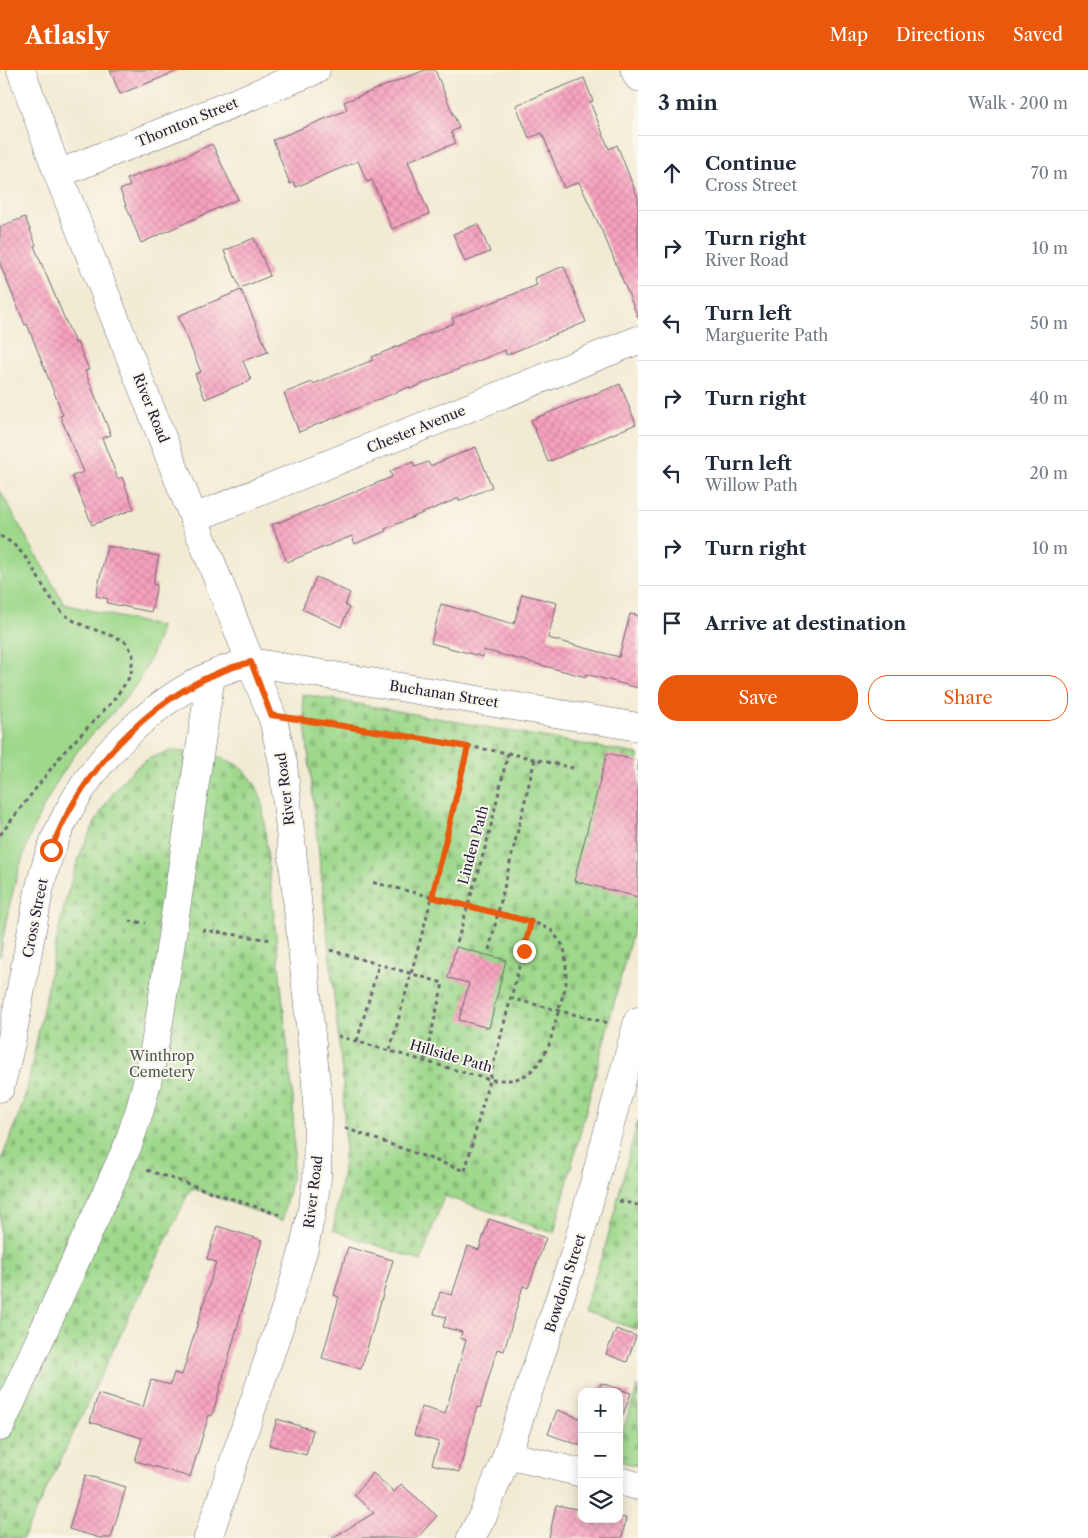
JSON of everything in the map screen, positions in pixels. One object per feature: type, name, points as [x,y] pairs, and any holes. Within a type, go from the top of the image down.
[{"type":"street","name":"River Road","points":[[21,70],[58,174],[251,662],[277,733],[283,763],[316,1083],[318,1119],[317,1178],[309,1226],[289,1298],[208,1538]]},
{"type":"street","name":"Thornton Street","points":[[58,174],[316,70]]},
{"type":"street","points":[[635,70],[638,77]]},
{"type":"street","name":"Chester Avenue","points":[[194,518],[638,340]]},
{"type":"street","name":"Cross Street","points":[[0,1088],[11,1043],[41,884],[54,843],[78,795],[100,765],[132,731],[172,699],[223,669],[251,662]]},
{"type":"street","name":"Buchanan Street","points":[[251,662],[638,727]]},
{"type":"street","points":[[0,1427],[121,1161],[140,1109],[159,1022],[211,676]]},
{"type":"street","name":"Bowdoin Street","points":[[470,1538],[484,1513],[506,1455],[586,1217],[637,1026]]},
{"type":"street","points":[[506,1455],[578,1472]]},
{"type":"street","points":[[623,1482],[638,1486]]},
{"type":"path","points":[[0,536],[17,547],[27,559],[52,600],[61,611],[69,618],[124,641],[132,655],[132,662],[131,674],[127,682],[112,702],[63,753],[0,835]]},
{"type":"path","points":[[271,715],[508,753],[573,768]]},
{"type":"path","points":[[390,1050],[432,897],[468,747]]},
{"type":"path","name":"Linden Path","points":[[457,942],[488,838],[508,753]]},
{"type":"path","points":[[489,950],[535,760]]},
{"type":"path","name":"Hillside Path","points":[[371,882],[499,913],[551,930],[564,947],[566,984],[549,1045],[540,1062],[528,1074],[514,1080],[490,1080],[357,1041],[378,964]]},
{"type":"path","points":[[129,921],[332,950],[443,982],[425,1060]]},
{"type":"path","points":[[318,1119],[466,1171],[531,922]]},
{"type":"path","points":[[510,998],[637,1026]]},
{"type":"path","points":[[121,1161],[309,1226]]},
{"type":"green space","points":[[0,491],[64,604],[161,627],[150,658],[135,686],[77,752],[47,800],[25,850],[17,875],[10,901],[0,957]]},
{"type":"green space","points":[[302,694],[638,754],[638,911],[554,1233],[444,1196],[421,1261],[333,1230],[343,1170],[345,1144],[343,1082]]},
{"type":"green space","name":"Winthrop Cemetery","points":[[173,751],[215,756],[239,766],[256,786],[262,801],[293,1100],[294,1156],[291,1181],[282,1221],[191,1188],[23,1538],[0,1538],[0,1164],[28,1085],[70,883],[86,841],[109,799],[129,774],[153,757]]},
{"type":"green space","points":[[638,1120],[638,1330],[583,1311],[606,1244]]},
{"type":"green space","points":[[638,1386],[638,1466],[623,1462],[623,1429]]},
{"type":"building","points":[[110,70],[178,70],[178,71],[120,94]]},
{"type":"building","points":[[425,70],[435,70],[459,128],[451,132],[456,143],[408,161],[429,214],[392,229],[372,180],[367,182],[358,161],[296,187],[294,182],[290,184],[273,140],[347,110],[344,102]]},
{"type":"building","points":[[584,78],[593,101],[590,102],[609,149],[617,145],[638,198],[638,317],[606,240],[579,182],[564,188],[542,133],[529,138],[516,105]]},
{"type":"building","points":[[212,144],[238,199],[141,243],[120,190],[130,186],[127,179],[163,166]]},
{"type":"building","points":[[25,217],[36,245],[34,246],[75,343],[77,342],[89,370],[85,371],[111,435],[102,438],[118,479],[122,477],[134,509],[92,525],[72,476],[84,472],[60,416],[63,415],[27,324],[25,325],[0,264],[0,227]]},
{"type":"building","points":[[478,224],[490,252],[465,262],[453,234]]},
{"type":"building","points":[[254,238],[270,276],[240,288],[224,251]]},
{"type":"building","points":[[564,266],[586,322],[506,355],[505,350],[299,432],[284,393],[312,382],[313,384],[373,360],[372,357],[454,323],[452,318],[537,285],[534,278]]},
{"type":"building","points":[[241,290],[268,352],[243,361],[251,380],[205,399],[195,374],[201,372],[178,316]]},
{"type":"building","points":[[620,384],[636,424],[548,462],[531,420]]},
{"type":"building","points":[[476,447],[492,487],[459,501],[459,498],[385,529],[386,531],[355,544],[352,536],[287,562],[272,525],[392,477],[390,471],[413,462],[415,467],[428,462],[430,466]]},
{"type":"building","points":[[107,546],[159,556],[153,584],[157,585],[151,612],[107,603],[108,599],[96,596]]},
{"type":"building","points":[[316,577],[350,593],[345,605],[349,608],[341,627],[302,609]]},
{"type":"building","points":[[522,594],[557,603],[548,638],[619,657],[630,614],[638,615],[638,688],[586,674],[586,677],[484,650],[483,657],[431,643],[441,604],[514,624]]},
{"type":"building","points":[[607,753],[638,761],[638,897],[574,881]]},
{"type":"building","points":[[456,947],[506,960],[489,1028],[459,1020],[469,983],[448,978]]},
{"type":"building","points":[[489,1219],[546,1238],[528,1288],[523,1286],[504,1351],[497,1349],[480,1408],[477,1407],[459,1472],[432,1464],[439,1442],[414,1435],[422,1407],[445,1414],[466,1340],[460,1338],[462,1332],[443,1327],[446,1317],[434,1314],[440,1292],[452,1295],[468,1246],[479,1250]]},
{"type":"building","points":[[217,1226],[262,1240],[212,1416],[209,1415],[190,1477],[135,1461],[142,1438],[90,1422],[98,1394],[143,1407],[151,1380],[170,1385],[174,1373],[182,1375],[216,1262],[207,1259]]},
{"type":"building","points":[[348,1247],[393,1260],[361,1369],[322,1358],[339,1297],[334,1295]]},
{"type":"building","points":[[616,1329],[636,1336],[627,1362],[606,1354]]},
{"type":"building","points":[[601,1383],[616,1388],[599,1388]]},
{"type":"building","points":[[623,1390],[631,1393],[623,1414]]},
{"type":"building","points":[[557,1410],[578,1418],[578,1445],[548,1434]]},
{"type":"building","points":[[277,1419],[313,1430],[306,1455],[269,1445]]},
{"type":"building","points":[[373,1473],[394,1492],[401,1484],[437,1516],[417,1538],[332,1538],[374,1513],[354,1495]]},
{"type":"building","points":[[85,1475],[126,1487],[111,1538],[100,1538],[69,1529]]},
{"type":"building","points":[[556,1505],[578,1509],[578,1523],[623,1523],[623,1518],[626,1518],[622,1538],[549,1538]]},
{"type":"route","points":[[51,850],[68,812],[89,778],[132,731],[185,690],[223,669],[251,662],[271,715],[468,747],[432,897],[531,922],[524,951]]}]
